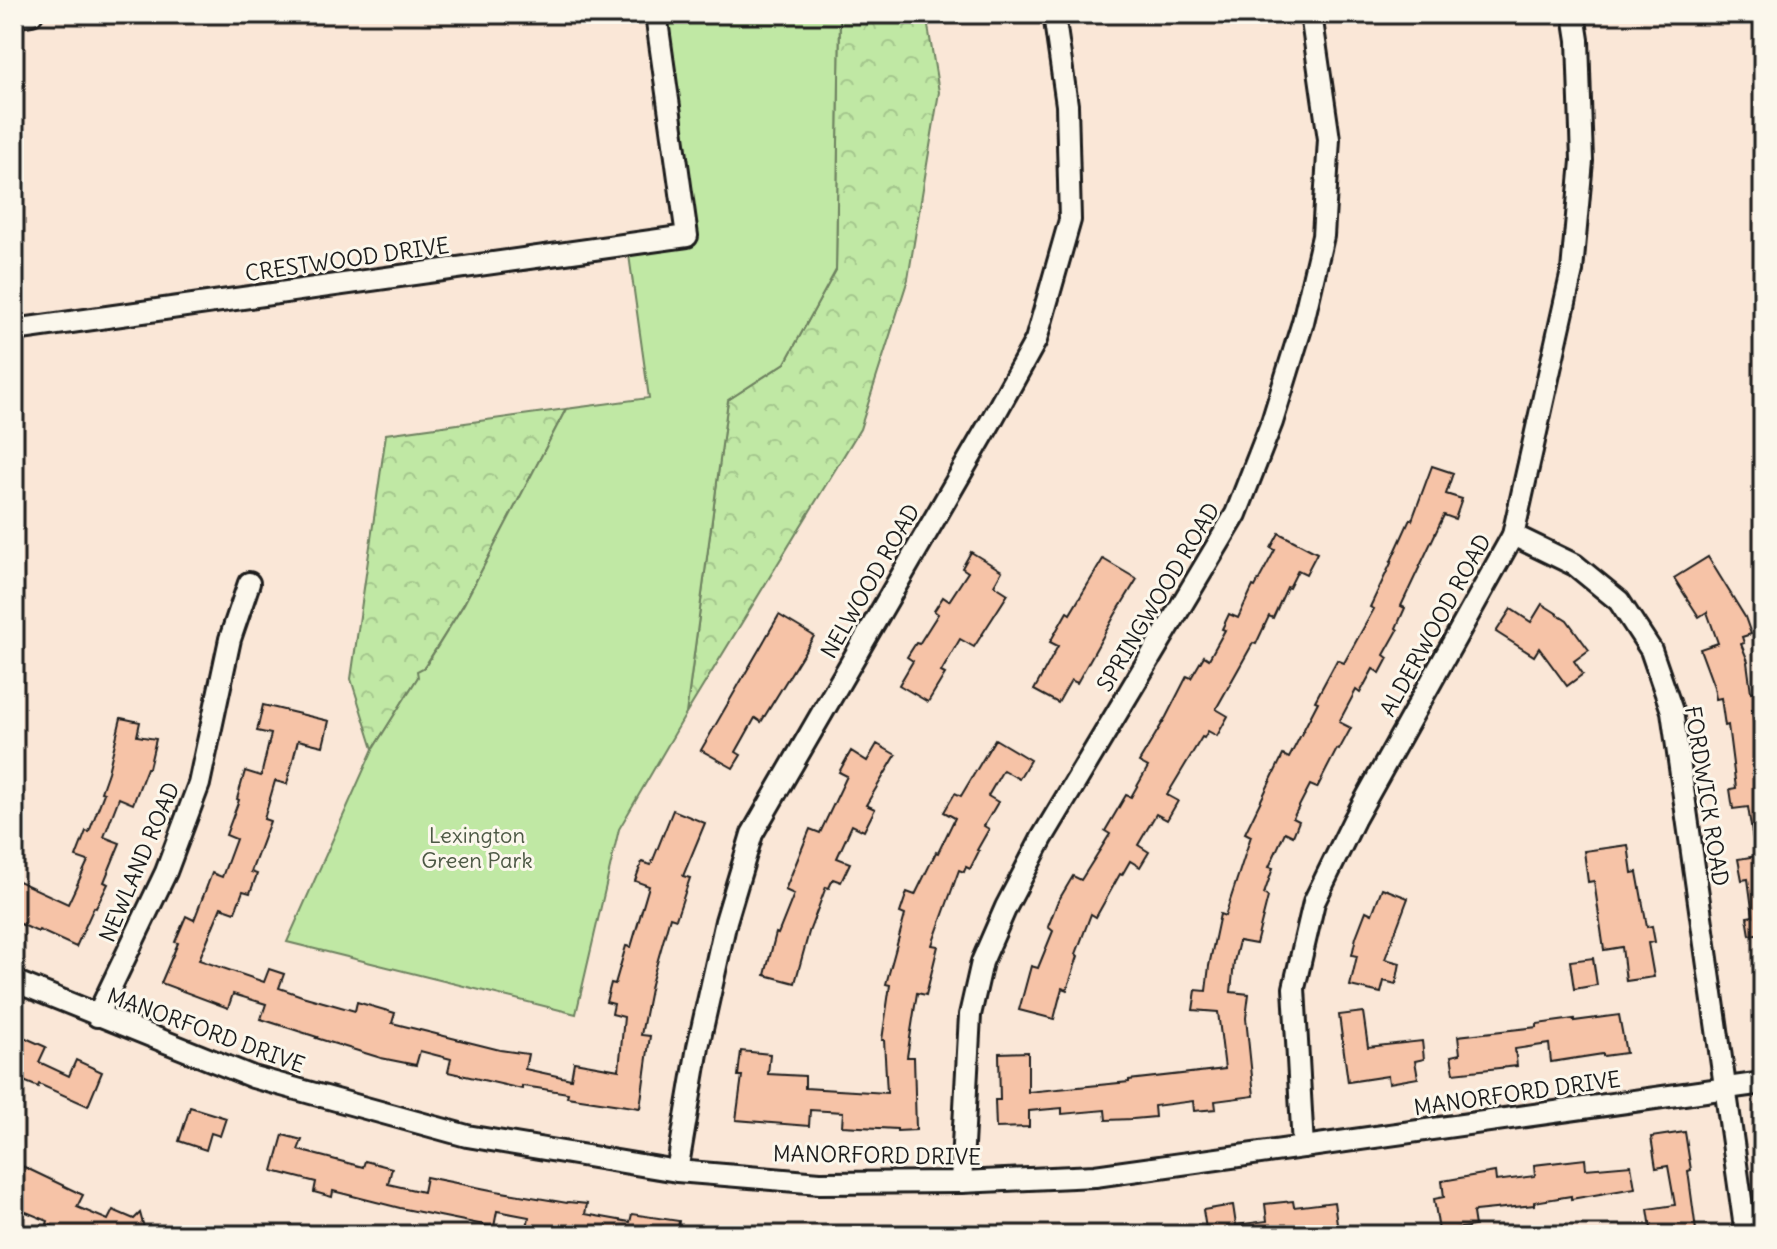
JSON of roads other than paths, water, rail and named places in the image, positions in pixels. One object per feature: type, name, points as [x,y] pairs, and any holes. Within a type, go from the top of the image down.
[{"type":"street","points":[[14,17],[32,14]]},
{"type":"street","name":"CRESTWOOD DRIVE","points":[[14,330],[687,236],[656,14]]},
{"type":"street","name":"NELWOOD ROAD","points":[[677,1171],[698,1047],[726,921],[752,834],[1036,340],[1070,220],[1067,105],[1054,14]]},
{"type":"street","name":"SPRINGWOOD ROAD","points":[[961,1182],[970,1015],[982,962],[1042,838],[1236,514],[1272,422],[1303,322],[1323,236],[1329,139],[1311,14]]},
{"type":"street","name":"ALDERWOOD ROAD","points":[[1303,1147],[1294,988],[1314,902],[1354,820],[1513,535],[1572,271],[1582,161],[1578,40],[1574,14]]},
{"type":"street","name":"FORDWICK ROAD","points":[[1513,535],[1575,565],[1619,601],[1651,650],[1672,711],[1746,1235]]},
{"type":"street","name":"NEWLAND ROAD","points":[[97,1016],[166,872],[199,784],[230,639],[249,583]]},
{"type":"street","name":"MANORFORD DRIVE","points":[[14,981],[253,1077],[467,1136],[677,1171],[820,1183],[961,1182],[1095,1176],[1763,1083]]},
{"type":"park label","name":"Lexington Green Park","points":[[477,848]]}]
